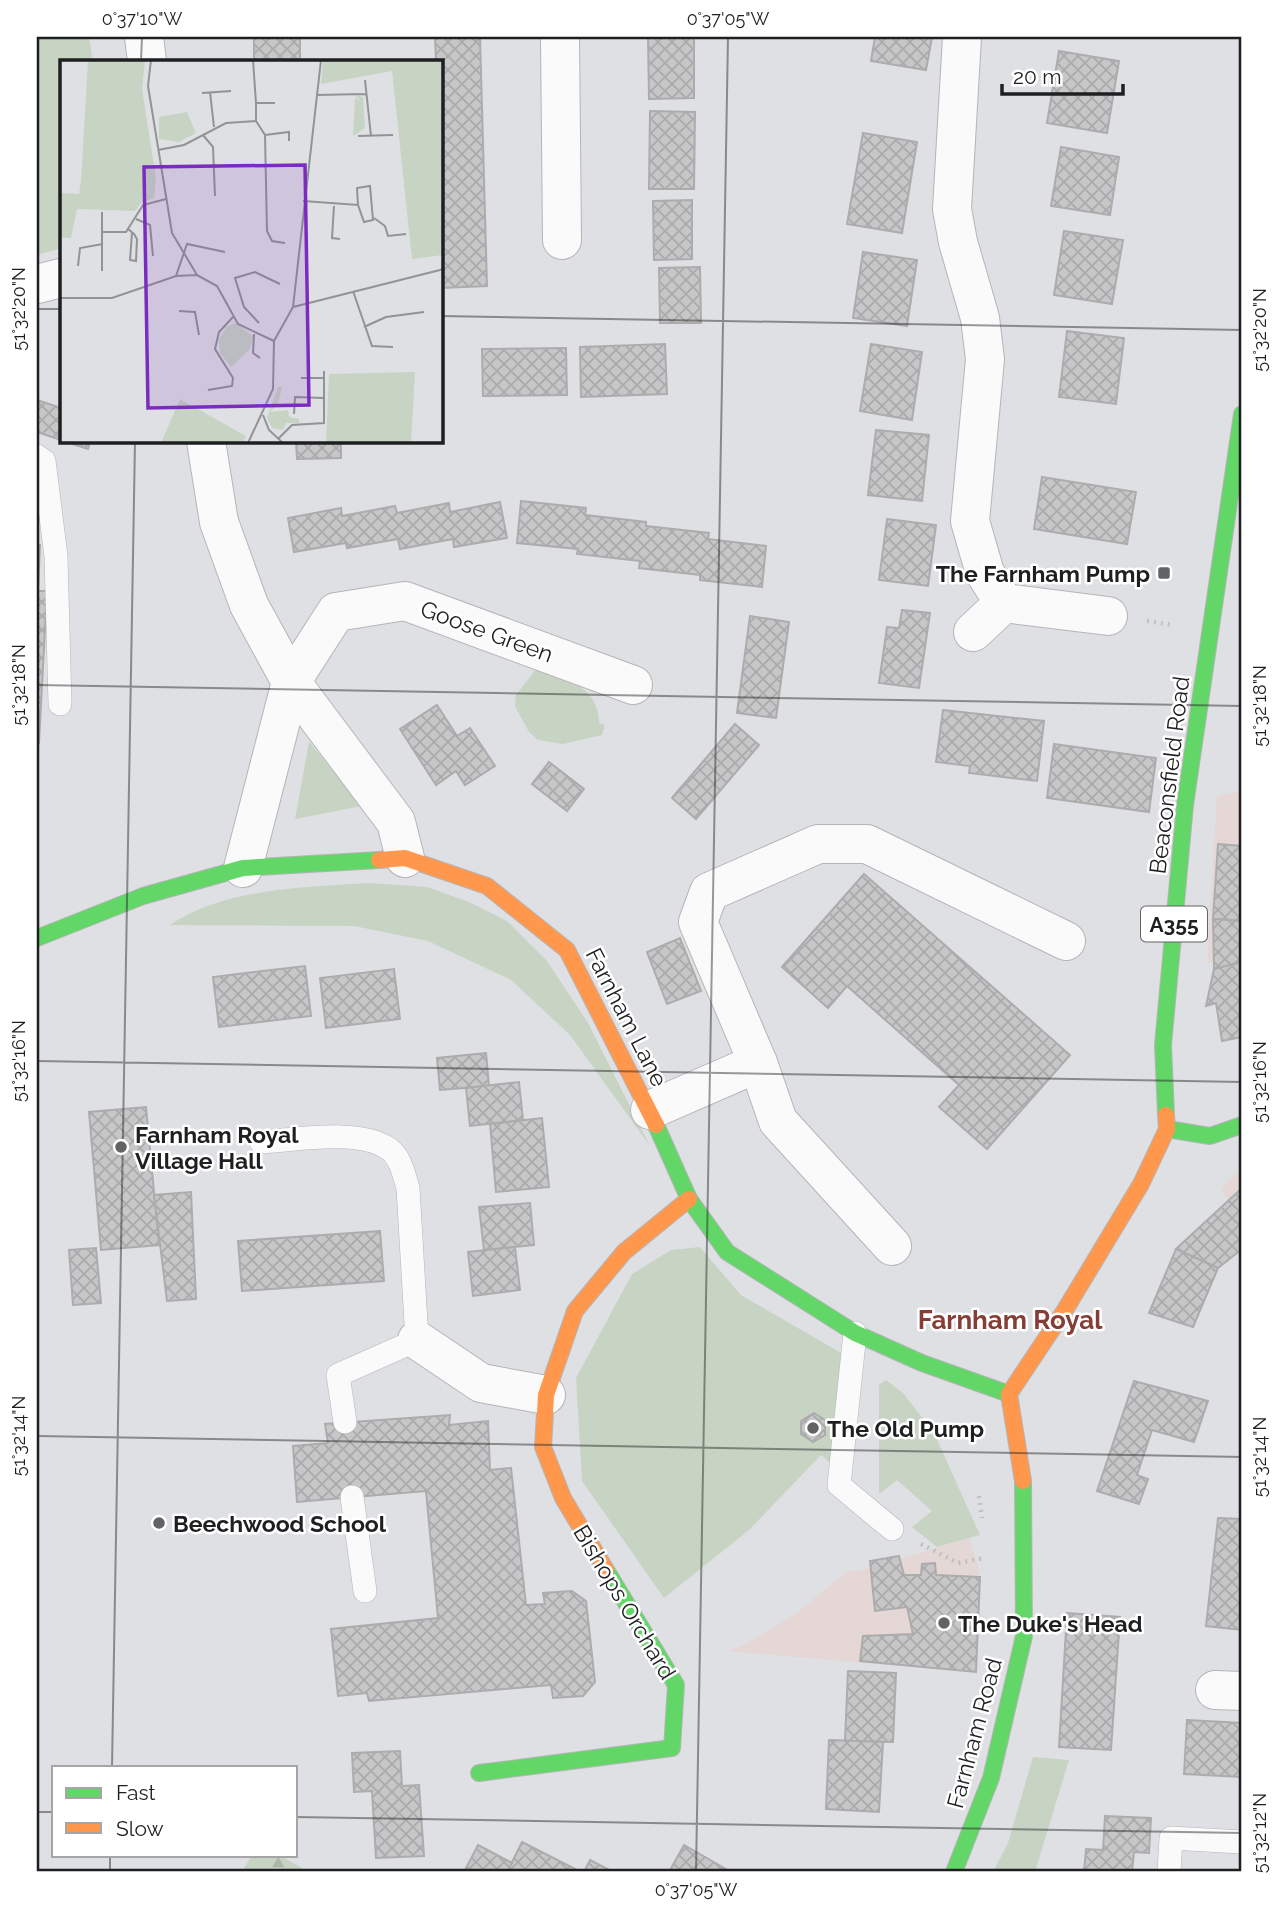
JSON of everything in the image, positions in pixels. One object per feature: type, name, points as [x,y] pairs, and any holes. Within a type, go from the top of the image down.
[{"type":"street","points":[[144,37],[147,60]]},
{"type":"street","points":[[560,37],[562,240]]},
{"type":"street","points":[[962,37],[952,209],[958,242],[980,318],[985,359],[970,521],[985,573],[1004,603]]},
{"type":"street","points":[[37,284],[60,278]]},
{"type":"street","name":"Beaconsfield Road","points":[[1009,1394],[1065,1310],[1134,1196],[1167,1129],[1163,1045],[1185,805],[1242,414]]},
{"type":"street","points":[[206,443],[219,522],[248,606],[291,682],[396,822],[405,858]]},
{"type":"street","name":"Goose Green","points":[[243,869],[291,682],[336,612],[405,601],[633,685]]},
{"type":"street","points":[[1004,603],[1108,616]]},
{"type":"street","points":[[973,632],[1004,603]]},
{"type":"street","points":[[892,1246],[778,1121],[758,1063],[698,922],[709,892],[818,844],[867,844],[1066,941]]},
{"type":"street","name":"Farnham Lane","points":[[37,938],[143,896],[243,869],[405,858],[488,886],[567,950],[650,1110],[689,1199],[727,1252],[855,1333],[922,1363],[1009,1394]]},
{"type":"street","points":[[650,1110],[758,1063]]},
{"type":"street","points":[[1167,1129],[1210,1136],[1242,1125]]},
{"type":"street","name":"Bishops Orchard","points":[[479,1773],[671,1748],[676,1685],[563,1498],[544,1447],[546,1395],[575,1311],[625,1252],[689,1199]]},
{"type":"street","points":[[417,1340],[481,1383],[546,1395]]},
{"type":"street","name":"Farnham Road","points":[[954,1872],[991,1778],[1024,1636],[1025,1490],[1009,1394]]},
{"type":"lane","points":[[37,456],[44,461],[56,556],[60,704]]},
{"type":"lane","points":[[261,1142],[343,1137],[370,1141],[390,1150],[401,1164],[408,1188],[417,1340],[338,1375],[345,1422]]},
{"type":"lane","points":[[855,1333],[839,1485],[892,1529]]},
{"type":"lane","points":[[352,1497],[365,1591]]},
{"type":"lane","points":[[1169,1872],[1171,1838],[1242,1842]]},
{"type":"path","points":[[1108,616],[1212,630]]},
{"type":"path","points":[[979,1496],[982,1521]]},
{"type":"path","points":[[892,1529],[958,1563],[987,1558],[986,1546]]},
{"type":"shaded area","points":[[1242,791],[1242,958],[1207,964],[1217,796]]},
{"type":"shaded area","points":[[1242,1170],[1242,1217],[1221,1189]]},
{"type":"shaded area","points":[[969,1538],[979,1569],[971,1672],[727,1651],[742,1646],[797,1613],[846,1572],[868,1569]]},
{"type":"green space","points":[[37,37],[89,37],[93,60],[60,60],[60,248],[37,255]]},
{"type":"green space","points":[[537,668],[569,680],[587,692],[597,710],[599,723],[605,725],[602,735],[563,744],[538,740],[529,732],[515,706],[516,695]]},
{"type":"green space","points":[[309,742],[362,806],[295,819]]},
{"type":"green space","points":[[370,883],[427,887],[469,902],[507,921],[547,961],[588,1023],[650,1146],[570,1035],[511,980],[428,941],[354,926],[170,925],[215,903],[240,897],[293,888]]},
{"type":"green space","points":[[700,1247],[741,1295],[843,1354],[838,1470],[821,1455],[749,1530],[664,1598],[582,1481],[576,1378],[632,1274],[671,1250]]},
{"type":"green space","points":[[886,1380],[903,1393],[934,1433],[980,1535],[937,1547],[912,1527],[932,1511],[897,1480],[879,1494],[879,1385]]},
{"type":"green space","points":[[1033,1757],[1069,1760],[1035,1872],[993,1872],[1008,1843]]},
{"type":"green space","points":[[251,1856],[281,1856],[309,1872],[242,1872]]},
{"type":"building","points":[[254,37],[300,37],[300,60],[254,60]]},
{"type":"building","points":[[435,37],[480,37],[487,286],[443,288],[443,60],[436,60]]},
{"type":"building","points":[[648,37],[694,37],[694,98],[649,99]]},
{"type":"building","points":[[875,37],[932,37],[926,70],[871,61]]},
{"type":"building","points":[[1059,51],[1119,61],[1107,133],[1047,123]]},
{"type":"building","points":[[650,111],[695,112],[694,189],[649,189]]},
{"type":"building","points":[[863,133],[917,142],[902,233],[847,224]]},
{"type":"building","points":[[1061,147],[1119,157],[1110,215],[1051,206]]},
{"type":"building","points":[[692,200],[692,259],[654,260],[653,201]]},
{"type":"building","points":[[1064,231],[1123,240],[1112,304],[1054,295]]},
{"type":"building","points":[[863,252],[917,260],[907,326],[853,318]]},
{"type":"building","points":[[700,267],[701,323],[660,323],[659,268]]},
{"type":"building","points":[[1067,331],[1124,338],[1116,404],[1059,397]]},
{"type":"building","points":[[665,344],[667,394],[581,397],[580,347]]},
{"type":"building","points":[[871,344],[922,352],[912,420],[860,411]]},
{"type":"building","points":[[566,348],[567,395],[483,396],[482,349]]},
{"type":"building","points":[[37,400],[60,408],[60,440],[37,432]]},
{"type":"building","points":[[876,430],[929,435],[922,501],[868,495]]},
{"type":"building","points":[[69,443],[90,443],[88,449]]},
{"type":"building","points":[[296,443],[341,443],[341,458],[297,459]]},
{"type":"building","points":[[1042,477],[1136,492],[1127,544],[1034,529]]},
{"type":"building","points":[[521,501],[586,508],[585,515],[646,522],[646,526],[709,533],[708,539],[766,546],[762,587],[700,580],[700,575],[639,568],[640,561],[577,554],[578,549],[517,543]]},
{"type":"building","points":[[500,502],[507,538],[454,547],[453,539],[400,549],[398,539],[347,548],[346,543],[294,552],[288,518],[341,508],[342,516],[395,506],[397,513],[449,503],[450,512]]},
{"type":"building","points":[[887,519],[936,525],[928,586],[879,580]]},
{"type":"building","points":[[37,545],[40,545],[38,591],[47,591],[39,743],[37,742]]},
{"type":"building","points":[[902,610],[930,613],[919,688],[879,683],[887,627],[899,628]]},
{"type":"building","points":[[750,616],[789,622],[776,718],[737,713]]},
{"type":"building","points":[[437,705],[457,736],[470,728],[495,766],[465,785],[456,771],[436,785],[400,729]]},
{"type":"building","points":[[943,710],[1044,721],[1037,781],[969,773],[970,766],[936,762]]},
{"type":"building","points":[[735,724],[759,745],[696,819],[672,798]]},
{"type":"building","points":[[1054,744],[1156,758],[1149,812],[1047,798]]},
{"type":"building","points":[[549,762],[584,789],[567,811],[532,784]]},
{"type":"building","points":[[1218,844],[1242,846],[1242,921],[1213,919]]},
{"type":"building","points":[[864,874],[1070,1055],[987,1149],[939,1107],[959,1085],[847,986],[828,1008],[782,967]]},
{"type":"building","points":[[1213,919],[1242,921],[1242,962],[1214,969]]},
{"type":"building","points":[[680,938],[701,991],[667,1004],[647,952]]},
{"type":"building","points":[[1242,962],[1242,1037],[1222,1041],[1216,1003],[1206,1006],[1214,969]]},
{"type":"building","points":[[305,966],[311,1016],[219,1027],[213,977]]},
{"type":"building","points":[[394,969],[400,1019],[326,1028],[320,978]]},
{"type":"building","points":[[486,1053],[489,1086],[440,1090],[437,1058]]},
{"type":"building","points":[[519,1082],[523,1120],[470,1126],[466,1088]]},
{"type":"building","name":"Farnham Royal Village Hall","points":[[146,1107],[159,1245],[101,1250],[89,1112]]},
{"type":"building","points":[[542,1118],[549,1187],[496,1192],[490,1124]]},
{"type":"building","points":[[1242,1188],[1242,1249],[1218,1268],[1176,1249]]},
{"type":"building","points":[[191,1192],[196,1299],[167,1301],[154,1195]]},
{"type":"building","points":[[530,1203],[534,1245],[484,1250],[479,1207]]},
{"type":"building","points":[[380,1231],[384,1281],[242,1291],[238,1241]]},
{"type":"building","points":[[515,1247],[520,1290],[473,1296],[468,1252]]},
{"type":"building","points":[[96,1248],[101,1303],[73,1305],[69,1250]]},
{"type":"building","points":[[1176,1249],[1218,1268],[1193,1327],[1149,1313]]},
{"type":"building","points":[[1134,1381],[1208,1401],[1194,1442],[1152,1430],[1137,1475],[1148,1479],[1139,1504],[1097,1491]]},
{"type":"building","points":[[814,1413],[825,1420],[825,1435],[813,1442],[801,1434],[801,1421]]},
{"type":"building","points":[[450,1415],[449,1425],[488,1421],[490,1470],[511,1468],[526,1605],[545,1604],[543,1593],[572,1591],[586,1601],[595,1682],[583,1696],[553,1698],[551,1685],[369,1701],[367,1693],[338,1696],[331,1629],[438,1618],[426,1491],[297,1502],[293,1446],[328,1443],[325,1424]]},
{"type":"building","points":[[1218,1518],[1242,1519],[1242,1630],[1206,1626]]},
{"type":"building","name":"The Duke's Head","points":[[899,1556],[904,1575],[921,1575],[922,1564],[935,1563],[936,1575],[980,1577],[976,1672],[860,1661],[863,1636],[913,1634],[907,1607],[875,1611],[870,1561]]},
{"type":"building","points":[[1067,1613],[1120,1617],[1111,1750],[1059,1747]]},
{"type":"building","points":[[848,1671],[896,1673],[893,1742],[845,1741]]},
{"type":"building","points":[[1187,1720],[1242,1723],[1242,1777],[1184,1774]]},
{"type":"building","points":[[829,1740],[883,1742],[879,1812],[826,1809]]},
{"type":"building","points":[[400,1751],[402,1786],[419,1785],[424,1856],[376,1858],[372,1791],[354,1792],[352,1753]]},
{"type":"building","points":[[1105,1816],[1151,1818],[1149,1853],[1134,1852],[1132,1872],[1084,1872],[1086,1849],[1103,1850]]},
{"type":"building","points":[[522,1842],[581,1872],[507,1872]]},
{"type":"building","points":[[478,1845],[512,1863],[507,1872],[464,1872]]},
{"type":"building","points":[[684,1845],[731,1872],[669,1872]]},
{"type":"building","points":[[590,1860],[613,1872],[584,1872]]},
{"type":"traffic: fast","points":[[1166,1115],[1163,1045],[1185,805],[1242,414]]},
{"type":"traffic: fast","points":[[37,938],[143,896],[243,868],[379,860]]},
{"type":"traffic: fast","points":[[656,1125],[689,1199],[727,1252],[855,1333],[922,1363],[1009,1394]]},
{"type":"traffic: fast","points":[[1167,1129],[1210,1136],[1242,1125]]},
{"type":"traffic: fast","points":[[954,1872],[991,1778],[1024,1636],[1023,1481]]},
{"type":"traffic: fast","points":[[479,1773],[672,1748],[676,1685],[606,1570]]},
{"type":"traffic: slow","points":[[379,860],[405,858],[487,886],[567,950],[656,1125]]},
{"type":"traffic: slow","points":[[1023,1481],[1009,1394],[1065,1310],[1141,1184],[1167,1129],[1166,1115]]},
{"type":"traffic: slow","points":[[606,1570],[563,1498],[543,1447],[546,1395],[575,1311],[624,1252],[689,1199]]},
{"type":"place","name":"The Farnham Pump","points":[[1164,573]]},
{"type":"place","name":"Farnham Royal Village Hall","points":[[121,1147]]},
{"type":"place","name":"The Old Pump","points":[[813,1428]]},
{"type":"place","name":"Beechwood School","points":[[159,1523]]},
{"type":"place","name":"The Duke's Head","points":[[944,1623]]},
{"type":"district","name":"Farnham Royal","points":[[1010,1320]]}]
